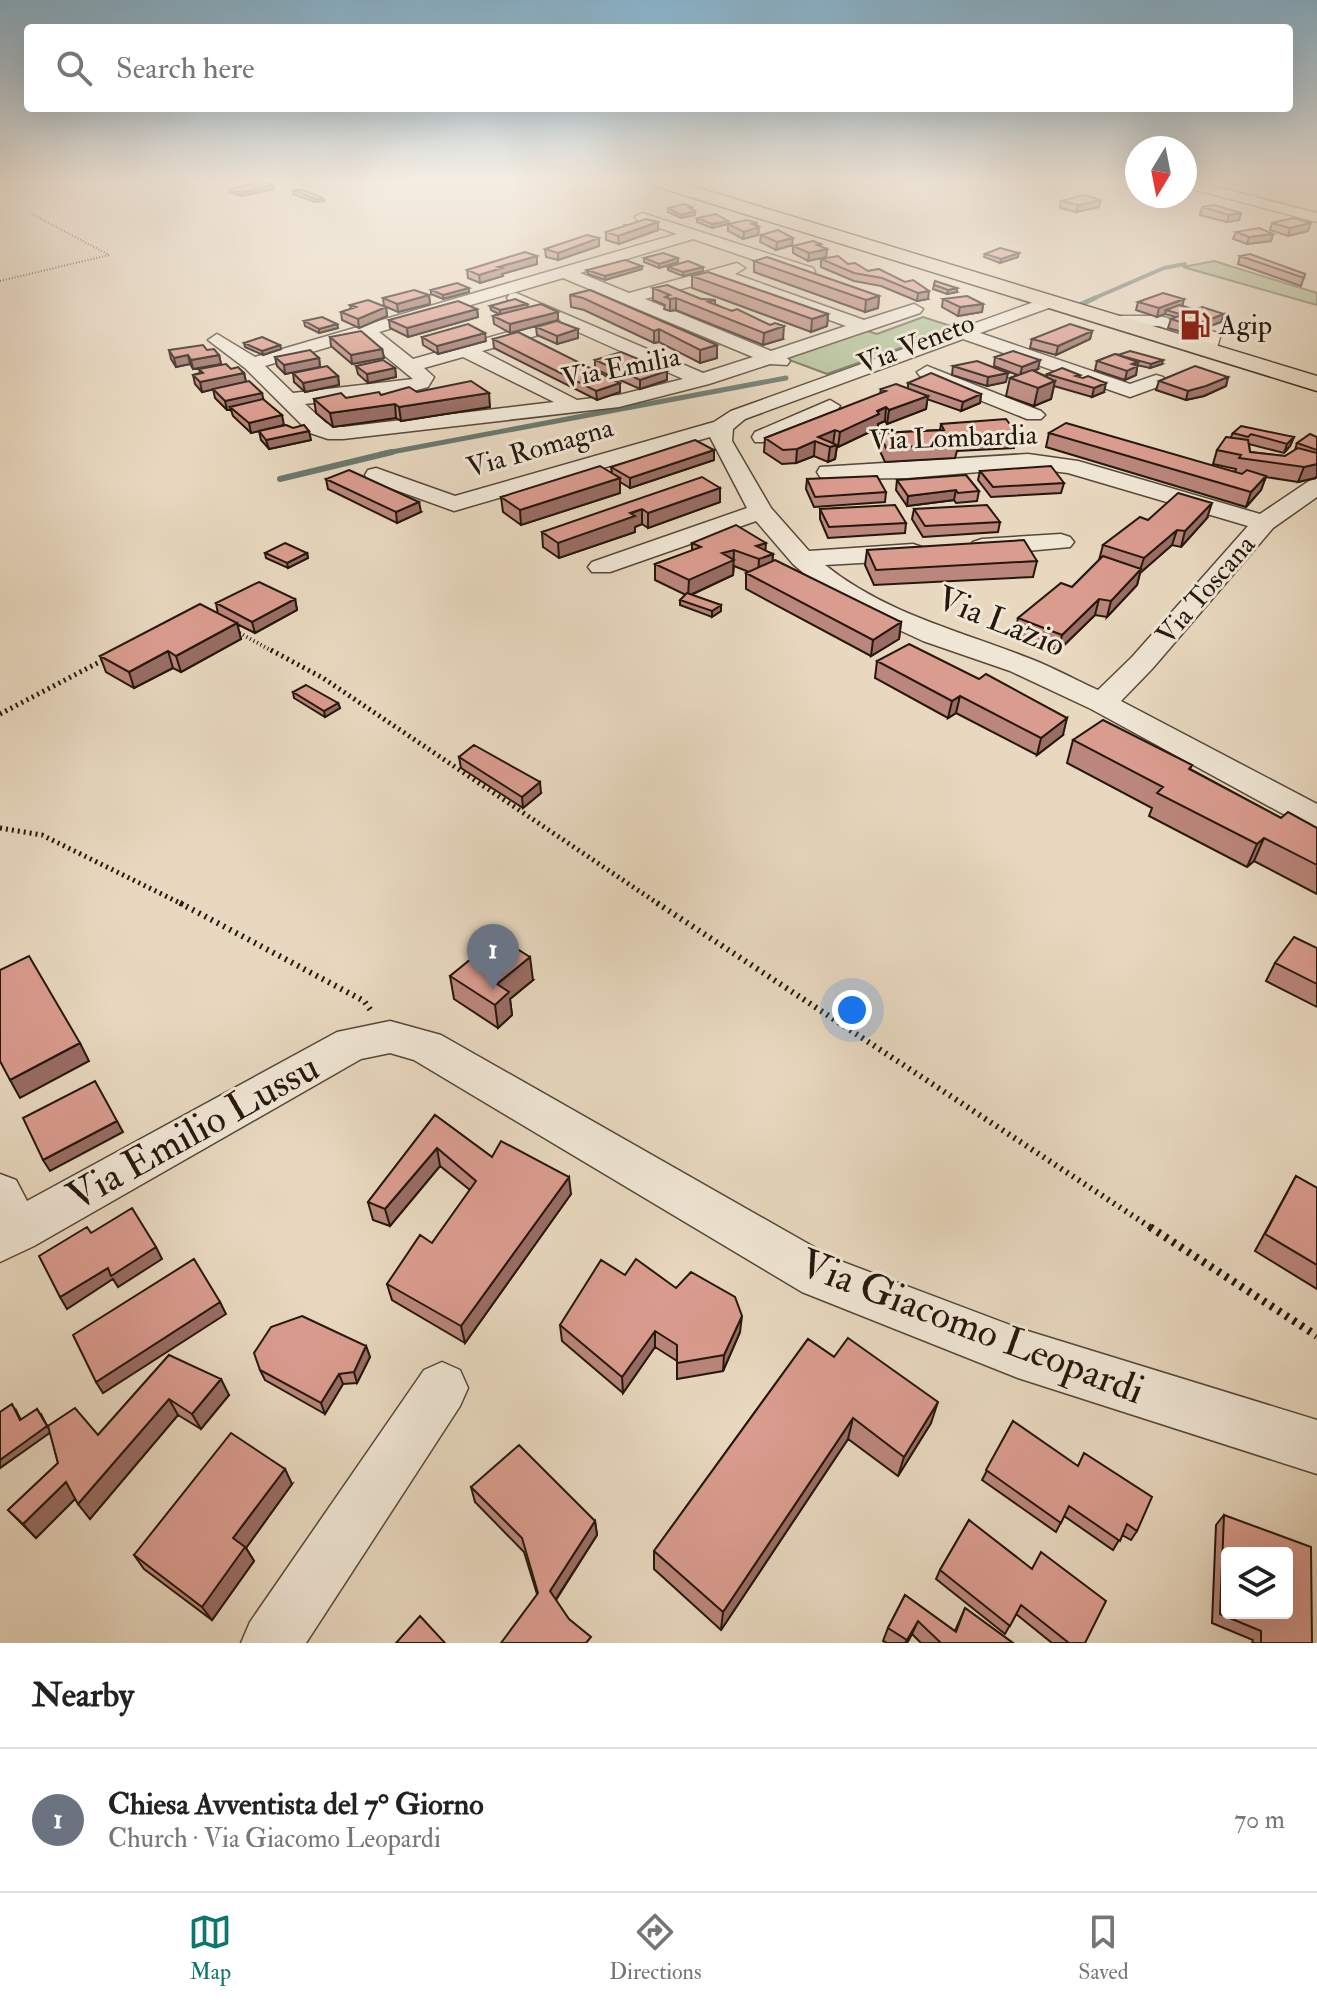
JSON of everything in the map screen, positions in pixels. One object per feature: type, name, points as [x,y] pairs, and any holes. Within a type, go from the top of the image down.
[{"type":"main road","points":[[898,256],[1317,384]]},
{"type":"street","points":[[252,364],[619,256]]},
{"type":"street","points":[[758,256],[827,279]]},
{"type":"street","points":[[630,298],[768,259]]},
{"type":"street","points":[[564,272],[832,382]]},
{"type":"street","points":[[718,273],[862,325]]},
{"type":"street","points":[[499,291],[702,380]]},
{"type":"street","name":"Via Emilia","points":[[290,399],[318,428],[328,433],[619,401],[702,380],[862,325],[921,311],[885,299]]},
{"type":"street","name":"Via Veneto","points":[[722,427],[738,415],[832,382],[965,328],[1048,302]]},
{"type":"street","points":[[412,365],[568,321]]},
{"type":"street","name":"Via Veneto","points":[[965,328],[996,345]]},
{"type":"street","points":[[217,340],[252,364],[290,399],[421,383],[424,377],[412,365],[364,330]]},
{"type":"street","name":"Via Veneto","points":[[996,345],[920,375],[1034,415]]},
{"type":"street","points":[[996,345],[1130,391],[1156,381]]},
{"type":"street","points":[[466,351],[567,401],[572,408]]},
{"type":"street","points":[[1067,369],[1091,359]]},
{"type":"street","name":"Via Veneto","points":[[763,437],[837,403],[796,395]]},
{"type":"street","name":"Via Romagna","points":[[376,475],[454,504],[722,427]]},
{"type":"street","name":"Via Lazio","points":[[722,427],[721,441],[761,511],[802,559],[830,582],[877,609],[933,635],[1020,665],[1102,703],[1317,818]]},
{"type":"street","name":"Via Lombardia","points":[[828,472],[907,471],[1028,461],[1070,466],[1264,523]]},
{"type":"street","name":"Via Toscana","points":[[1102,703],[1142,663],[1264,523],[1317,486]]},
{"type":"street","points":[[601,567],[761,511]]},
{"type":"street","points":[[802,559],[1061,542]]},
{"type":"street","name":"Via Emilio Lussu","points":[[6,1221],[352,1044],[390,1037]]},
{"type":"street","name":"Via Giacomo Leopardi","points":[[390,1037],[426,1047],[819,1276],[1018,1353],[1317,1447]]},
{"type":"street","points":[[271,1643],[442,1388]]},
{"type":"path","points":[[0,281],[101,260],[108,256]]},
{"type":"path","points":[[229,627],[323,678],[808,1004],[1317,1336]]},
{"type":"path","points":[[0,714],[108,658]]},
{"type":"path","points":[[0,828],[42,835],[218,921],[364,1001],[390,1037]]},
{"type":"green space","points":[[1214,261],[1317,293],[1317,305],[1183,267]]},
{"type":"green space","points":[[923,317],[957,328],[827,374],[784,358],[867,331],[877,334]]},
{"type":"building","points":[[513,256],[537,256],[479,275],[467,270]]},
{"type":"building","points":[[671,256],[678,258],[659,264],[644,258]]},
{"type":"building","points":[[838,256],[848,264],[855,263],[868,271],[879,269],[905,282],[913,280],[929,291],[918,293],[821,259]]},
{"type":"building","points":[[1240,256],[1255,256],[1305,274],[1304,278]]},
{"type":"building","points":[[767,257],[879,296],[866,300],[754,261]]},
{"type":"building","points":[[625,260],[642,266],[605,276],[587,270]]},
{"type":"building","points":[[688,261],[703,267],[683,272],[668,267]]},
{"type":"building","points":[[708,272],[828,314],[812,319],[692,276]]},
{"type":"building","points":[[935,281],[957,288],[948,290],[934,285]]},
{"type":"building","points":[[457,283],[469,288],[443,295],[431,290]]},
{"type":"building","points":[[667,285],[701,299],[715,300],[708,302],[732,311],[737,309],[770,325],[784,326],[764,333],[676,298],[665,297],[670,295],[653,288]]},
{"type":"building","points":[[414,290],[429,295],[397,304],[383,298]]},
{"type":"building","points":[[590,290],[717,345],[700,350],[659,329],[654,331],[570,295]]},
{"type":"building","points":[[1163,293],[1184,299],[1159,308],[1138,302]]},
{"type":"building","points":[[967,296],[983,304],[960,307],[943,299]]},
{"type":"building","points":[[515,299],[527,304],[500,310],[490,306]]},
{"type":"building","points":[[368,300],[386,307],[358,319],[341,312],[356,307],[350,305]]},
{"type":"building","points":[[458,301],[477,309],[407,328],[389,320]]},
{"type":"building","points":[[541,304],[558,312],[510,324],[493,316]]},
{"type":"building","points":[[1179,305],[1196,310],[1183,315],[1166,310]]},
{"type":"building","points":[[1202,307],[1224,314],[1192,326],[1171,319]]},
{"type":"building","points":[[322,317],[337,324],[319,329],[304,321]]},
{"type":"building","points":[[557,321],[578,329],[557,336],[536,327]]},
{"type":"building","points":[[468,324],[485,333],[437,346],[422,337]]},
{"type":"building","points":[[1070,324],[1092,331],[1058,346],[1032,339]]},
{"type":"building","points":[[361,331],[382,349],[351,355],[330,337]]},
{"type":"building","points":[[518,332],[620,383],[596,391],[493,339]]},
{"type":"building","points":[[262,337],[280,345],[262,351],[244,343]]},
{"type":"building","points":[[203,345],[207,350],[214,349],[219,355],[191,360],[188,355],[174,358],[169,350]]},
{"type":"building","points":[[310,350],[319,358],[284,365],[275,357]]},
{"type":"building","points":[[1013,351],[1040,360],[1022,367],[995,357]]},
{"type":"building","points":[[1130,351],[1163,360],[1151,364],[1118,355]]},
{"type":"building","points":[[621,352],[667,371],[640,380],[595,360]]},
{"type":"building","points":[[1115,354],[1138,362],[1132,364],[1138,366],[1127,371],[1097,361]]},
{"type":"building","points":[[383,360],[395,368],[367,374],[356,366]]},
{"type":"building","points":[[977,361],[1008,373],[988,377],[953,366]]},
{"type":"building","points":[[226,364],[231,369],[238,367],[244,373],[200,382],[193,375],[203,373],[199,369]]},
{"type":"building","points":[[327,366],[338,376],[303,383],[293,373]]},
{"type":"building","points":[[1195,366],[1228,377],[1188,391],[1159,381]]},
{"type":"building","points":[[1062,368],[1080,375],[1076,376],[1088,376],[1106,383],[1094,388],[1047,374]]},
{"type":"building","points":[[1032,370],[1055,381],[1038,388],[1010,378]]},
{"type":"building","points":[[931,373],[981,394],[963,402],[908,383]]},
{"type":"building","points":[[249,381],[262,393],[225,401],[213,389]]},
{"type":"building","points":[[471,381],[489,393],[399,407],[395,404],[330,413],[314,399],[341,393],[346,398],[379,392],[381,395],[409,387],[417,392]]},
{"type":"building","points":[[896,384],[928,396],[889,410],[886,407],[877,411],[879,414],[840,432],[835,430],[818,437],[837,445],[830,447],[815,441],[797,449],[783,450],[765,438],[886,391],[881,389]]},
{"type":"building","points":[[263,399],[282,415],[249,423],[230,407]]},
{"type":"building","points":[[1006,419],[1017,434],[951,437],[958,444],[886,448],[880,433],[944,430],[941,424]]},
{"type":"building","points":[[1066,423],[1242,474],[1247,470],[1266,476],[1251,492],[1049,433]]},
{"type":"building","points":[[286,425],[293,428],[304,425],[309,431],[266,440],[259,431]]},
{"type":"building","points":[[1241,426],[1294,437],[1287,444],[1251,434],[1248,437],[1233,433]]},
{"type":"building","points":[[1310,434],[1317,437],[1317,450],[1297,443]]},
{"type":"building","points":[[1226,437],[1248,440],[1250,452],[1285,456],[1298,448],[1317,453],[1317,464],[1304,467],[1239,458],[1241,455],[1217,450]]},
{"type":"building","points":[[695,440],[714,450],[630,478],[611,467]]},
{"type":"building","points":[[600,466],[620,478],[520,510],[501,497]]},
{"type":"building","points":[[1051,466],[1064,483],[993,487],[980,471]]},
{"type":"building","points":[[349,470],[419,502],[396,512],[326,479]]},
{"type":"building","points":[[966,475],[979,491],[958,493],[956,490],[908,496],[897,480]]},
{"type":"building","points":[[877,476],[886,492],[815,497],[807,479]]},
{"type":"building","points":[[702,477],[720,488],[648,513],[642,509],[630,513],[635,516],[558,543],[542,532]]},
{"type":"building","points":[[1178,493],[1212,503],[1185,531],[1177,530],[1144,558],[1103,545],[1140,517],[1148,520]]},
{"type":"building","points":[[895,505],[906,523],[829,527],[820,509]]},
{"type":"building","points":[[987,505],[1000,522],[925,526],[914,509]]},
{"type":"building","points":[[736,525],[766,543],[756,546],[773,554],[759,559],[734,550],[722,553],[734,560],[689,580],[655,564],[701,547],[692,543]]},
{"type":"building","points":[[1024,540],[1037,561],[876,570],[867,550]]},
{"type":"building","points":[[285,543],[307,553],[287,563],[265,553]]},
{"type":"building","points":[[1103,556],[1141,569],[1111,601],[1099,599],[1062,635],[1018,618],[1061,583],[1072,587]]},
{"type":"building","points":[[775,560],[901,622],[873,640],[746,573]]},
{"type":"building","points":[[259,582],[295,599],[252,622],[216,603]]},
{"type":"building","points":[[687,593],[721,605],[712,611],[680,600]]},
{"type":"building","points":[[200,604],[237,623],[176,656],[168,651],[129,672],[100,656]]},
{"type":"building","points":[[909,644],[979,679],[986,674],[1067,718],[1041,738],[960,696],[952,701],[877,661]]},
{"type":"building","points":[[306,685],[338,703],[324,711],[293,692]]},
{"type":"building","points":[[1103,720],[1192,765],[1189,769],[1281,818],[1288,812],[1317,828],[1317,865],[1264,838],[1257,844],[1157,793],[1163,787],[1073,740]]},
{"type":"building","points":[[474,745],[540,782],[522,797],[459,757]]},
{"type":"building","points":[[498,937],[530,957],[497,984],[509,992],[495,1005],[450,976]]},
{"type":"building","points":[[1294,937],[1317,948],[1317,984],[1275,963]]},
{"type":"building","points":[[29,956],[80,1043],[10,1080],[0,1061],[0,970]]},
{"type":"building","points":[[95,1081],[117,1121],[43,1160],[23,1118]]},
{"type":"building","points":[[435,1115],[492,1157],[501,1141],[569,1177],[461,1326],[387,1284],[420,1235],[432,1243],[476,1181],[437,1148],[385,1209],[368,1202]]},
{"type":"building","points":[[1296,1176],[1317,1188],[1317,1265],[1265,1234]]},
{"type":"building","points":[[132,1208],[156,1247],[111,1276],[108,1268],[60,1297],[39,1256],[87,1227],[91,1233]]},
{"type":"building","points":[[194,1259],[220,1302],[96,1382],[73,1335]]},
{"type":"building","points":[[636,1259],[676,1288],[691,1272],[735,1297],[742,1316],[724,1355],[677,1363],[677,1345],[655,1331],[622,1377],[560,1325],[601,1260],[625,1275]]},
{"type":"building","points":[[302,1316],[366,1346],[354,1372],[339,1374],[321,1403],[260,1370],[254,1353],[271,1327]]},
{"type":"building","points":[[848,1338],[938,1402],[904,1457],[853,1418],[723,1612],[654,1551],[808,1339],[834,1357]]},
{"type":"building","points":[[169,1355],[221,1379],[192,1414],[169,1399],[78,1504],[66,1482],[23,1524],[8,1510],[58,1463],[48,1426],[75,1408],[98,1435]]},
{"type":"building","points":[[12,1404],[20,1420],[37,1409],[47,1426],[0,1460],[0,1412]]},
{"type":"building","points":[[1013,1421],[1078,1466],[1084,1453],[1152,1497],[1137,1531],[1127,1524],[1120,1541],[1069,1506],[1061,1523],[986,1470]]},
{"type":"building","points":[[231,1433],[285,1469],[233,1538],[245,1547],[202,1607],[134,1555]]},
{"type":"building","points":[[519,1445],[595,1521],[550,1591],[569,1619],[591,1637],[586,1643],[501,1643],[538,1593],[522,1538],[471,1487]]},
{"type":"building","points":[[1224,1515],[1311,1547],[1312,1643],[1261,1643],[1261,1631],[1232,1619],[1293,1619],[1293,1547],[1223,1547]]},
{"type":"building","points":[[969,1520],[1032,1569],[1041,1552],[1106,1601],[1085,1643],[1069,1643],[1021,1605],[1010,1626],[940,1570]]},
{"type":"building","points":[[905,1595],[956,1632],[965,1608],[1013,1643],[941,1643],[918,1621],[907,1640],[888,1628]]},
{"type":"building","points":[[420,1616],[445,1643],[396,1643]]},
{"type":"waterway","points":[[1090,300],[1164,268],[1185,264]]},
{"type":"waterway","points":[[1077,306],[1095,298]]},
{"type":"waterway","points":[[381,454],[786,378]]},
{"type":"waterway","points":[[280,479],[392,452]]},
{"type":"place","name":"Agip","points":[[1195,325]]},
{"type":"place","name":"Chiesa Avventista del 7° Giorno","points":[[493,990]]}]
